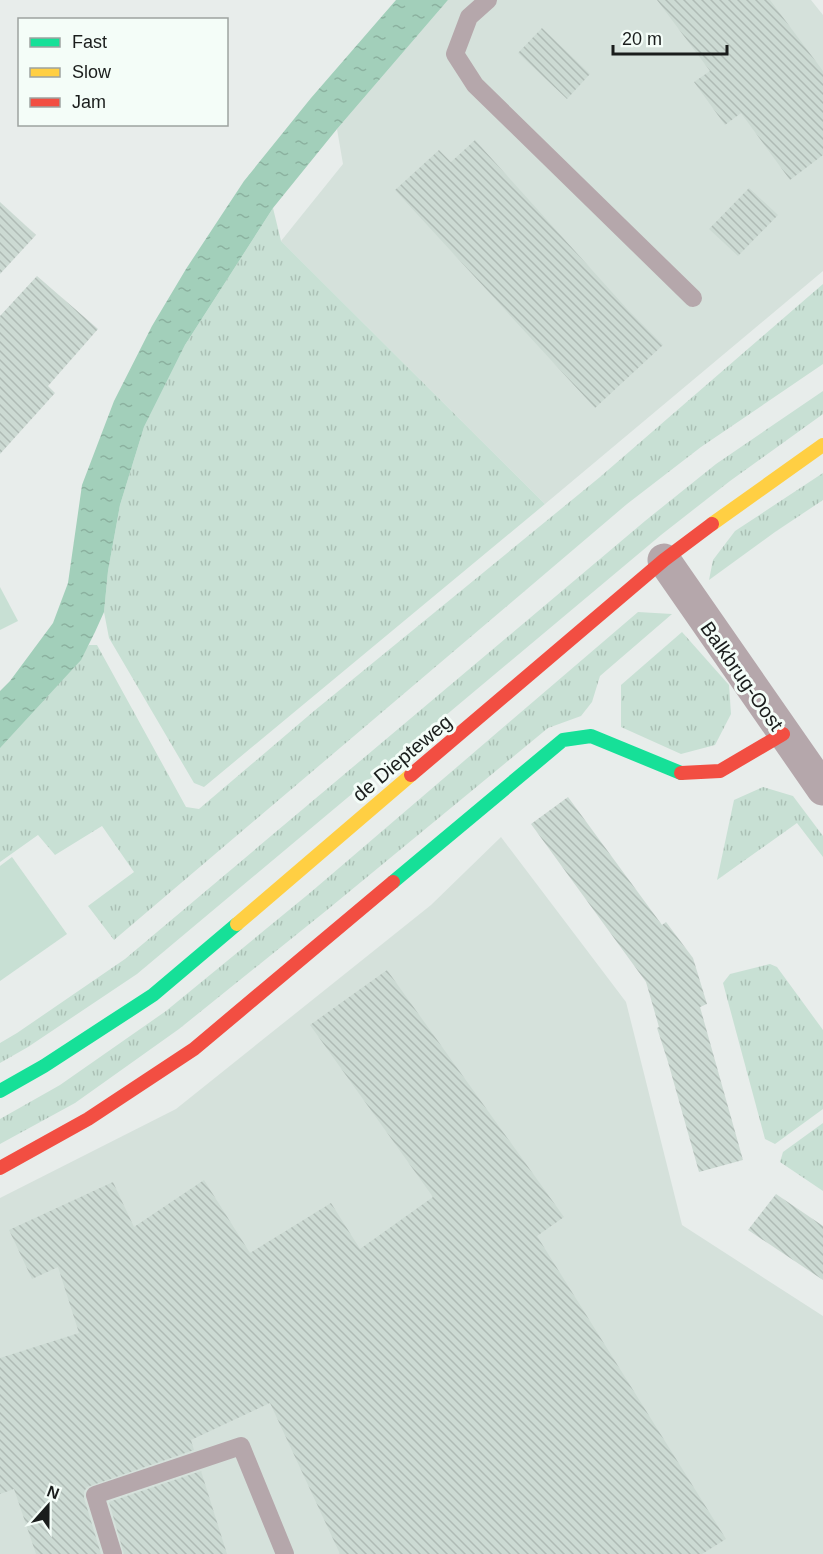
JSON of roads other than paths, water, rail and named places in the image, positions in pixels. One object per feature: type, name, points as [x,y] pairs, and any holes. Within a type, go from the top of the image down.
[{"type":"street","name":"de Diepteweg","points":[[0,1091],[44,1066],[153,995],[664,560],[823,445]]},
{"type":"street","name":"Balkbrug-Oost","points":[[664,560],[823,789]]},
{"type":"street","points":[[0,1168],[88,1119],[194,1048],[563,740],[591,736],[678,772],[720,771],[783,734]]},
{"type":"lane","points":[[488,0],[469,17],[455,54],[475,85],[693,298]]},
{"type":"lane","points":[[113,1554],[95,1495],[241,1446],[285,1554]]},
{"type":"water","points":[[396,0],[448,0],[337,129],[273,208],[185,345],[144,427],[120,505],[108,571],[104,612],[95,632],[81,660],[0,748],[0,691],[53,623],[68,583],[82,485],[114,401],[152,326],[186,269],[244,181],[311,98]]}]
